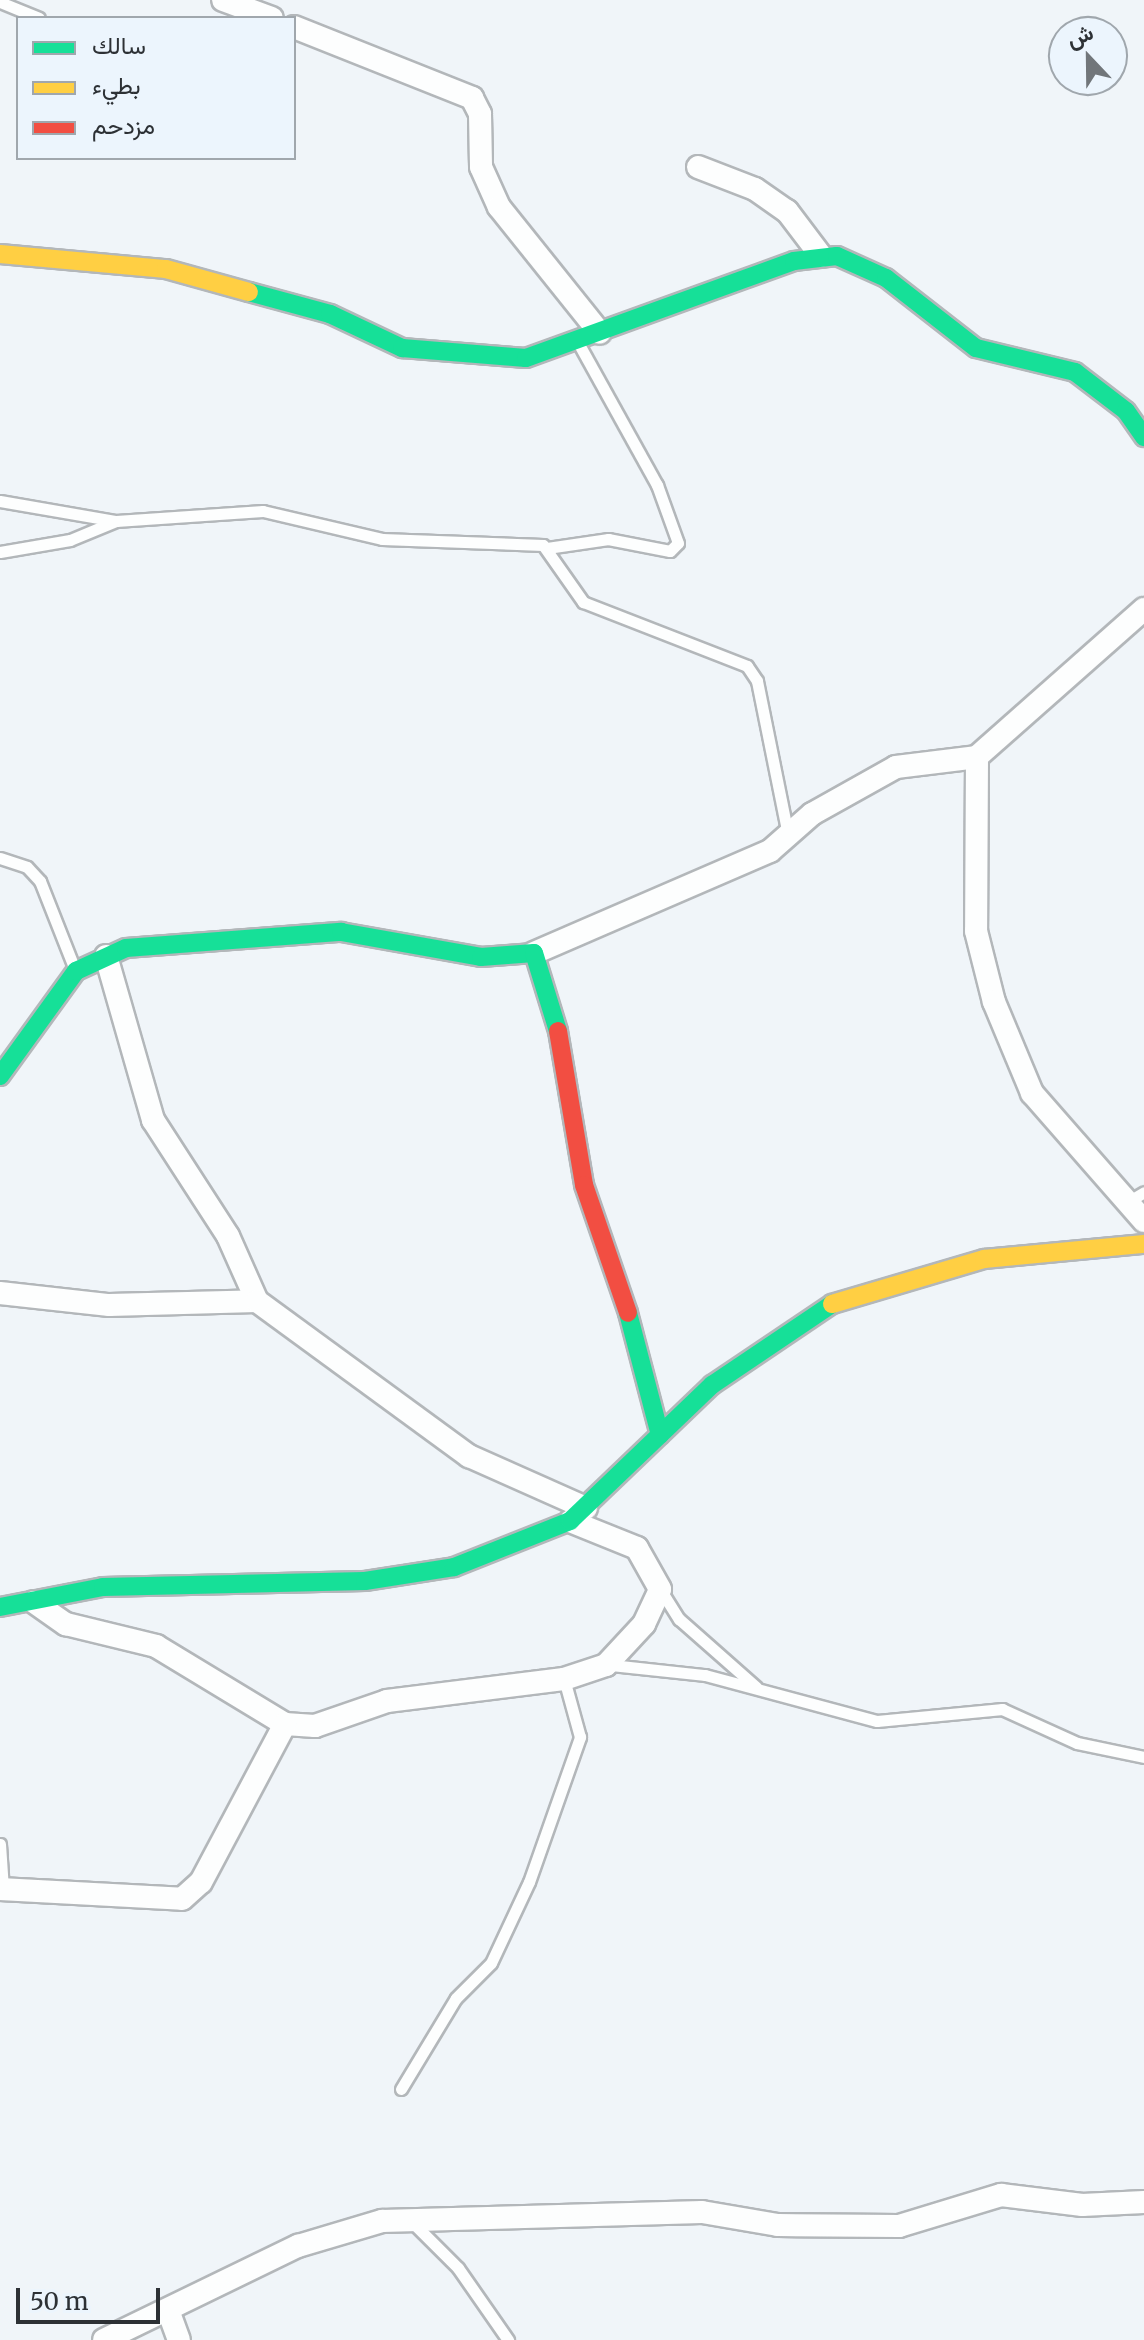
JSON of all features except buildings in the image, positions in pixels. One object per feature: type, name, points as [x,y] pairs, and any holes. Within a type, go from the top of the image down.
[{"type":"street","points":[[223,0],[267,16]]},
{"type":"street","points":[[296,28],[472,98],[480,114],[481,167],[499,207],[600,333]]},
{"type":"street","points":[[698,167],[755,189],[787,211],[821,256]]},
{"type":"street","points":[[0,254],[166,269],[330,314],[402,348],[526,358],[579,344],[600,333],[821,256],[868,266],[976,348],[1075,372],[1126,411],[1144,437]]},
{"type":"street","points":[[0,1076],[76,971],[106,956],[245,936],[341,932],[481,957],[534,953],[735,869],[896,767],[977,757],[1144,609]]},
{"type":"street","points":[[977,757],[976,931],[994,1002],[1032,1093],[1135,1198],[1144,1221]]},
{"type":"street","points":[[534,953],[566,1057],[584,1185],[621,1285],[660,1435]]},
{"type":"street","points":[[34,1602],[66,1624],[156,1646],[285,1724],[315,1726],[387,1701],[564,1679],[606,1665],[644,1624],[660,1589],[637,1548],[469,1456],[257,1301],[220,1223],[153,1120],[106,956]]},
{"type":"street","points":[[0,1607],[103,1587],[405,1578],[499,1552],[578,1514],[660,1435],[793,1324],[864,1290],[1045,1248],[1144,1244]]},
{"type":"street","points":[[0,1293],[109,1305],[257,1301]]},
{"type":"street","points":[[1,1889],[182,1899],[201,1882],[285,1724]]},
{"type":"street","points":[[104,2340],[298,2246],[409,2219],[702,2212],[778,2225],[899,2226],[1001,2195],[1082,2205],[1144,2202]]},
{"type":"street","points":[[168,2310],[179,2340]]},
{"type":"lane","points":[[0,2],[34,16]]},
{"type":"lane","points":[[0,501],[116,521],[263,511],[382,539],[490,539],[547,548],[594,539],[670,551],[678,543],[657,485],[579,344]]},
{"type":"lane","points":[[0,552],[70,540],[116,521]]},
{"type":"lane","points":[[547,548],[583,602],[747,666],[757,681],[788,835]]},
{"type":"lane","points":[[0,858],[27,867],[40,881],[76,971]]},
{"type":"lane","points":[[660,1589],[679,1619],[757,1687]]},
{"type":"lane","points":[[606,1665],[644,1664],[757,1687],[877,1721],[1002,1709],[1077,1743],[1144,1757]]},
{"type":"lane","points":[[401,2089],[456,1998],[491,1963],[529,1882],[580,1737],[564,1679]]},
{"type":"lane","points":[[0,1844],[1,1889]]},
{"type":"lane","points":[[409,2219],[458,2268],[508,2340]]},
{"type":"traffic: fast","points":[[249,292],[330,314],[402,348],[526,358],[794,261],[837,256],[886,278],[976,348],[1075,372],[1126,411],[1144,437]]},
{"type":"traffic: fast","points":[[0,1076],[76,971],[126,948],[341,932],[481,957],[534,953],[558,1031]]},
{"type":"traffic: fast","points":[[0,1607],[103,1587],[365,1581],[454,1567],[570,1521],[712,1385],[832,1304]]},
{"type":"traffic: fast","points":[[628,1313],[660,1435]]},
{"type":"traffic: slow","points":[[0,254],[166,269],[249,292]]},
{"type":"traffic: slow","points":[[832,1304],[984,1259],[1144,1244]]},
{"type":"traffic: jam","points":[[558,1031],[584,1185],[628,1313]]}]
